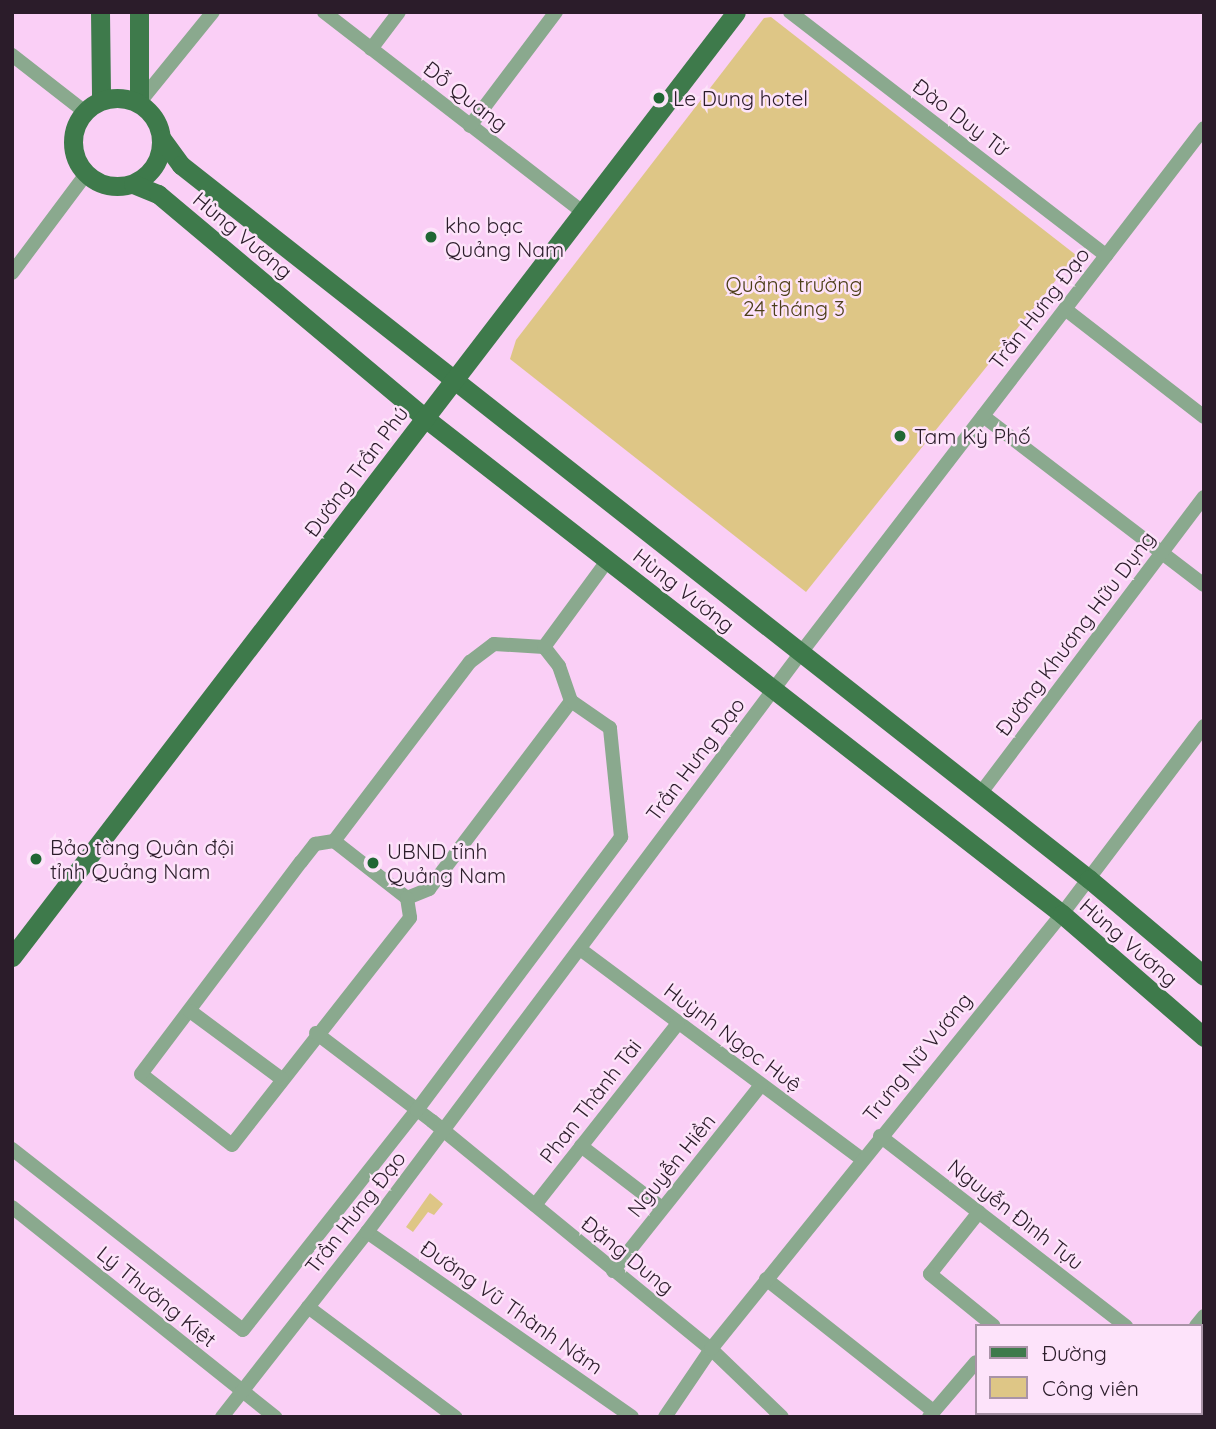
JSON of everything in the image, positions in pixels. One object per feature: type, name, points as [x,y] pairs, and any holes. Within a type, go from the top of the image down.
[{"type":"main road","points":[[100,12],[101,100]]},
{"type":"main road","points":[[139,12],[139,103]]},
{"type":"main road","name":"Đường Trần Phú","points":[[14,952],[736,12]]},
{"type":"main road","points":[[120,97],[139,103],[156,118],[162,139],[155,166],[133,184],[117,187],[86,174],[74,155],[74,132],[84,111],[101,100],[120,97]]},
{"type":"main road","name":"Hùng Vương","points":[[162,139],[181,164],[452,383],[1089,879],[1204,976]]},
{"type":"main road","name":"Hùng Vương","points":[[133,184],[158,194],[425,418],[1062,914],[1204,1037]]},
{"type":"street","points":[[139,103],[214,12]]},
{"type":"street","name":"Đỗ Quang","points":[[324,12],[583,212]]},
{"type":"street","points":[[371,49],[399,12]]},
{"type":"street","points":[[470,125],[556,12]]},
{"type":"street","name":"Đào Duy Từ","points":[[790,12],[1106,255]]},
{"type":"street","points":[[12,55],[84,111]]},
{"type":"street","name":"Trần Hưng Đạo","points":[[222,1417],[367,1232],[773,689],[1204,128]]},
{"type":"street","points":[[12,273],[86,174]]},
{"type":"street","points":[[1065,309],[1204,417]]},
{"type":"street","points":[[982,416],[1204,585]]},
{"type":"street","name":"Đường Khương Hữu Dụng","points":[[980,794],[1204,497]]},
{"type":"street","points":[[544,647],[608,560]]},
{"type":"street","points":[[12,1149],[243,1330],[417,1110],[624,830],[610,728],[571,701],[559,666],[544,647],[494,644],[470,662],[334,841],[315,844],[225,959],[223,969],[141,1074],[232,1145],[316,1033],[328,1027],[410,918],[407,898],[334,841]]},
{"type":"street","points":[[407,898],[429,889],[571,701]]},
{"type":"street","name":"Trưng Nữ Vương","points":[[665,1417],[711,1349],[862,1158],[1062,914],[1204,726]]},
{"type":"street","name":"Huỳnh Ngọc Huệ","points":[[580,949],[862,1158]]},
{"type":"street","points":[[190,1010],[282,1079]]},
{"type":"street","name":"Phan Thành Tài","points":[[535,1205],[678,1023]]},
{"type":"street","name":"Đặng Dung","points":[[316,1033],[417,1110],[711,1349],[782,1417]]},
{"type":"street","name":"Nguyễn Hiền","points":[[613,1271],[761,1084]]},
{"type":"street","name":"Nguyễn Đình Tựu","points":[[880,1136],[1123,1324]]},
{"type":"street","points":[[581,1146],[663,1209]]},
{"type":"street","name":"Lý Thường Kiệt","points":[[13,1209],[275,1417]]},
{"type":"street","points":[[979,1212],[930,1274],[992,1324]]},
{"type":"street","name":"Đường Vũ Thành Năm","points":[[367,1232],[632,1417]]},
{"type":"street","points":[[766,1279],[931,1414],[974,1364]]},
{"type":"street","points":[[308,1307],[455,1417]]},
{"type":"green space","name":"Quảng trường 24 tháng 3","points":[[771,17],[1076,255],[806,592],[510,359],[516,340],[764,18]]},
{"type":"green space","points":[[430,1193],[443,1204],[434,1215],[428,1212],[413,1232],[406,1227]]},
{"type":"place","name":"Le Dung hotel","points":[[659,98]]},
{"type":"place","name":"kho bạc Quảng Nam","points":[[431,237]]},
{"type":"place","name":"Tam Kỳ Phố","points":[[900,436]]},
{"type":"place","name":"Bảo tàng Quân đội tỉnh Quảng Nam","points":[[36,859]]},
{"type":"place","name":"UBND tỉnh Quảng Nam","points":[[373,863]]}]
